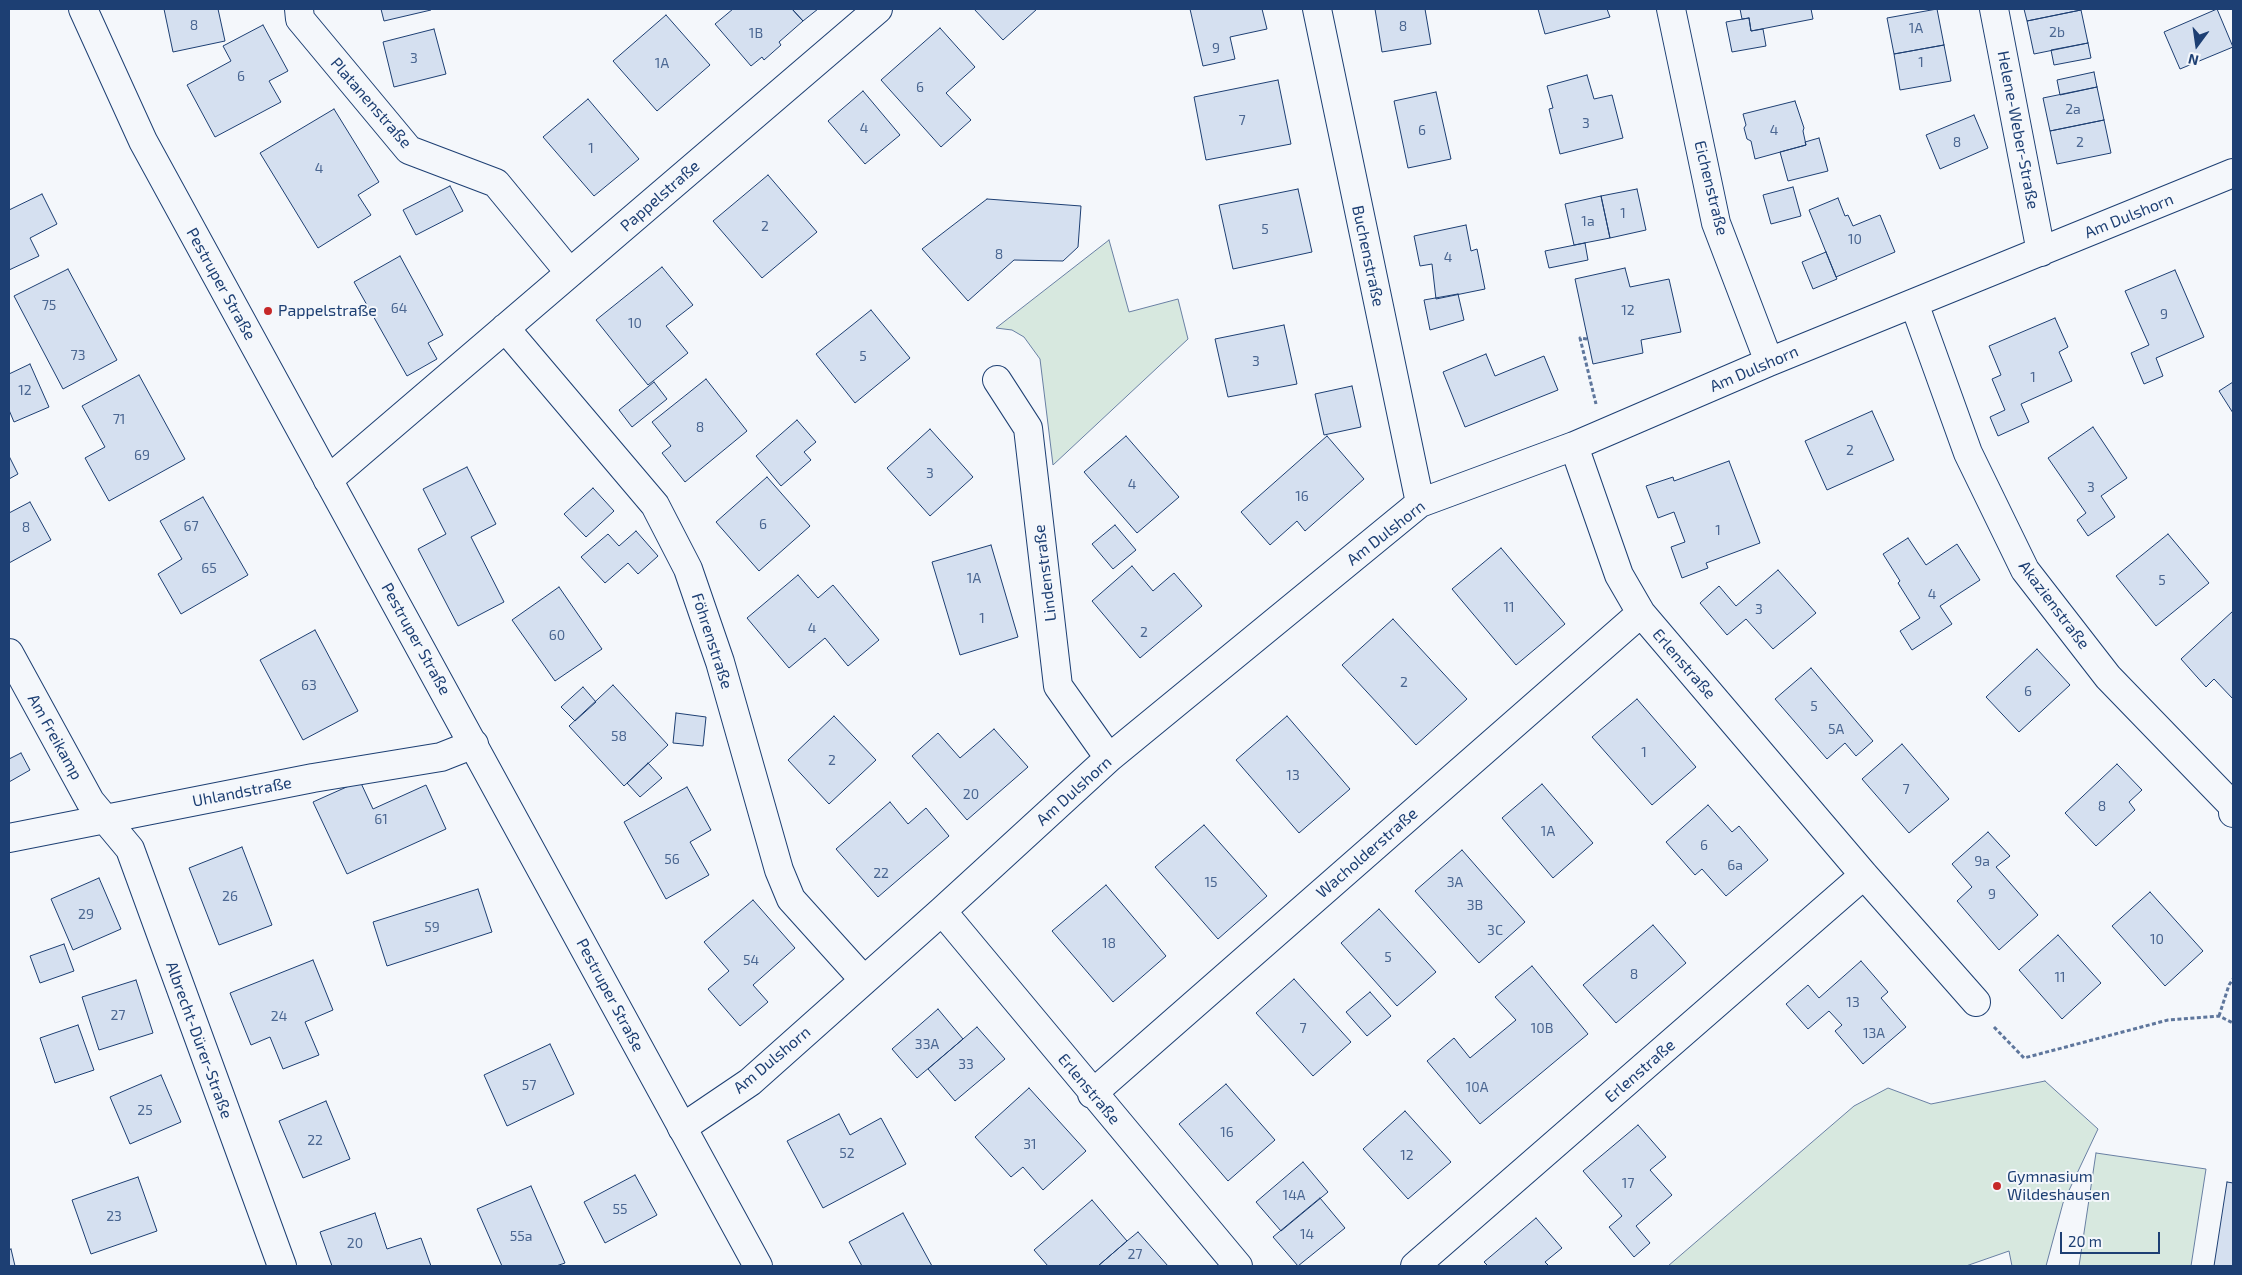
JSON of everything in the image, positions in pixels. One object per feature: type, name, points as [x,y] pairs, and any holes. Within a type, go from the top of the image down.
[{"type":"street","name":"Pestruper Straße","points":[[83,9],[143,141],[758,1266]]},
{"type":"street","name":"Platanenstraße","points":[[299,9],[300,19],[409,150],[496,183],[570,273]]},
{"type":"street","name":"Pappelstraße","points":[[328,480],[878,9]]},
{"type":"street","name":"Buchenstraße","points":[[1317,9],[1420,503]]},
{"type":"street","name":"Eichenstraße","points":[[1671,9],[1716,223],[1769,362]]},
{"type":"street","name":"Helene-Weber-Straße","points":[[1994,9],[2041,252]]},
{"type":"street","name":"Am Dulshorn","points":[[682,1128],[750,1082],[1110,758],[1420,503],[1574,446],[1769,362],[2233,174]]},
{"type":"street","name":"Akazienstraße","points":[[1914,303],[1968,453],[2025,570],[2108,677],[2232,806],[2233,813]]},
{"type":"street","name":"Föhrenstraße","points":[[505,328],[656,505],[688,568],[720,662],[779,870],[791,899],[864,980]]},
{"type":"street","name":"Lindenstraße","points":[[997,380],[1028,428],[1058,686],[1110,758]]},
{"type":"street","name":"Erlenstraße","points":[[1574,446],[1619,575],[1641,613],[1864,875],[1976,1002]]},
{"type":"street","name":"Wacholderstraße","points":[[1092,1094],[1641,613]]},
{"type":"street","name":"Am Freikamp","points":[[9,652],[90,801],[106,820]]},
{"type":"street","name":"Uhlandstraße","points":[[9,838],[313,778],[442,757],[474,744]]},
{"type":"street","name":"Albrecht-Dürer-Straße","points":[[106,820],[130,849],[282,1266]]},
{"type":"street","name":"Erlenstraße","points":[[1415,1266],[1864,875]]},
{"type":"street","name":"Erlenstraße","points":[[942,911],[1092,1094],[1238,1266]]},
{"type":"path","points":[[1587,339],[1580,338],[1598,412],[1610,431]]},
{"type":"path","points":[[2218,1016],[2233,979]]},
{"type":"path","points":[[1976,1002],[1983,1016],[2024,1058],[2168,1020],[2218,1016],[2233,1023]]},
{"type":"shaded area","points":[[1109,240],[1129,312],[1178,299],[1188,339],[1053,465],[1040,359],[1024,337],[1012,330],[996,328]]},
{"type":"shaded area","points":[[2045,1081],[2098,1129],[2063,1203],[2046,1266],[2012,1266],[2009,1251],[1966,1266],[1668,1266],[1854,1106],[1888,1088],[1931,1104]]},
{"type":"shaded area","points":[[2096,1153],[2206,1169],[2191,1266],[2079,1266]]},
{"type":"building","points":[[164,9],[218,9],[225,41],[173,52]]},
{"type":"building","points":[[381,9],[431,9],[431,10],[384,21]]},
{"type":"building","points":[[733,9],[792,9],[803,21],[779,42],[781,45],[764,60],[762,57],[751,66],[715,24]]},
{"type":"building","points":[[792,9],[818,9],[803,21]]},
{"type":"building","points":[[974,9],[1037,9],[1003,40]]},
{"type":"building","points":[[1190,9],[1262,9],[1267,29],[1230,37],[1235,59],[1203,66]]},
{"type":"building","points":[[1375,9],[1425,9],[1431,44],[1382,52]]},
{"type":"building","points":[[1538,9],[1607,9],[1610,17],[1545,34]]},
{"type":"building","points":[[1740,9],[1811,9],[1813,19],[1751,31],[1749,18],[1742,19]]},
{"type":"building","points":[[1937,9],[1944,45],[1894,54],[1887,18]]},
{"type":"building","points":[[2024,9],[2080,9],[2081,10],[2027,21]]},
{"type":"building","points":[[2217,9],[2233,47],[2180,69],[2164,32]]},
{"type":"building","points":[[2081,10],[2088,43],[2034,54],[2027,21]]},
{"type":"building","points":[[666,15],[710,65],[657,111],[613,61]]},
{"type":"building","points":[[1749,18],[1751,31],[1763,29],[1766,46],[1732,52],[1726,22]]},
{"type":"building","points":[[263,25],[288,71],[269,81],[281,102],[215,137],[187,85],[231,61],[223,46]]},
{"type":"building","points":[[940,28],[975,67],[946,93],[971,120],[941,147],[881,80]]},
{"type":"building","points":[[434,29],[446,74],[394,87],[383,42]]},
{"type":"building","points":[[2088,43],[2091,58],[2054,65],[2051,50]]},
{"type":"building","points":[[1944,45],[1951,81],[1900,90],[1894,54]]},
{"type":"building","points":[[2094,72],[2097,87],[2060,95],[2057,80]]},
{"type":"building","points":[[1587,75],[1594,99],[1612,95],[1623,138],[1560,154],[1549,109],[1553,108],[1547,86]]},
{"type":"building","points":[[1278,80],[1291,144],[1206,160],[1194,97]]},
{"type":"building","points":[[2097,87],[2104,120],[2050,131],[2043,98]]},
{"type":"building","points":[[863,91],[900,135],[865,164],[828,121]]},
{"type":"building","points":[[1436,92],[1451,159],[1408,168],[1394,101]]},
{"type":"building","points":[[588,99],[639,159],[594,196],[543,137]]},
{"type":"building","points":[[1795,101],[1804,128],[1806,145],[1755,159],[1751,141],[1747,139],[1744,128],[1746,125],[1743,114]]},
{"type":"building","points":[[334,109],[379,182],[358,195],[371,215],[318,248],[260,153]]},
{"type":"building","points":[[1974,115],[1988,148],[1940,169],[1926,135]]},
{"type":"building","points":[[2104,120],[2111,153],[2057,164],[2050,131]]},
{"type":"building","points":[[1819,138],[1828,171],[1788,181],[1780,152],[1806,145],[1805,142]]},
{"type":"building","points":[[768,175],[817,232],[762,278],[713,221]]},
{"type":"building","points":[[450,186],[463,211],[416,235],[403,210]]},
{"type":"building","points":[[1793,187],[1801,216],[1771,224],[1763,195]]},
{"type":"building","points":[[1298,189],[1312,252],[1233,269],[1219,205]]},
{"type":"building","points":[[1637,189],[1646,230],[1610,238],[1601,196]]},
{"type":"building","points":[[42,194],[57,224],[30,238],[39,256],[9,270],[9,210]]},
{"type":"building","points":[[1601,196],[1610,238],[1574,245],[1565,204]]},
{"type":"building","points":[[1838,198],[1845,216],[1848,215],[1853,226],[1880,215],[1895,252],[1836,277],[1809,210]]},
{"type":"building","points":[[987,199],[1081,206],[1078,247],[1063,261],[1014,260],[968,301],[922,249]]},
{"type":"building","points":[[1466,225],[1471,251],[1477,249],[1485,289],[1436,299],[1432,264],[1420,266],[1414,236]]},
{"type":"building","points":[[1585,243],[1588,260],[1549,268],[1545,251]]},
{"type":"building","points":[[1826,252],[1837,279],[1813,289],[1802,262]]},
{"type":"building","points":[[400,256],[443,335],[428,343],[437,359],[407,376],[354,282]]},
{"type":"building","points":[[662,267],[693,305],[666,326],[688,353],[648,385],[596,320]]},
{"type":"building","points":[[1625,268],[1630,287],[1669,279],[1681,332],[1641,340],[1643,353],[1593,364],[1575,279]]},
{"type":"building","points":[[68,269],[117,360],[63,389],[14,296]]},
{"type":"building","points":[[2175,270],[2204,337],[2156,358],[2163,376],[2144,384],[2131,353],[2149,345],[2125,291]]},
{"type":"building","points":[[1458,294],[1464,320],[1430,330],[1424,300]]},
{"type":"building","points":[[871,310],[910,358],[855,403],[816,354]]},
{"type":"building","points":[[2055,318],[2068,347],[2059,352],[2072,381],[2021,404],[2029,422],[1998,436],[1990,417],[2005,410],[1992,379],[2001,375],[1989,346]]},
{"type":"building","points":[[1284,325],[1297,384],[1228,397],[1215,339]]},
{"type":"building","points":[[1486,354],[1495,376],[1544,356],[1558,390],[1465,427],[1443,372]]},
{"type":"building","points":[[30,364],[49,407],[14,422],[9,410],[9,374]]},
{"type":"building","points":[[139,375],[185,459],[109,501],[85,458],[105,447],[82,406]]},
{"type":"building","points":[[706,379],[747,431],[685,482],[662,453],[671,446],[652,422]]},
{"type":"building","points":[[654,382],[667,399],[632,427],[619,410]]},
{"type":"building","points":[[2233,382],[2233,413],[2219,391]]},
{"type":"building","points":[[1352,386],[1361,427],[1324,435],[1315,394]]},
{"type":"building","points":[[1872,411],[1894,460],[1827,490],[1805,441]]},
{"type":"building","points":[[797,420],[816,442],[804,452],[811,460],[781,486],[756,456]]},
{"type":"building","points":[[2093,427],[2127,478],[2101,496],[2115,517],[2088,536],[2077,520],[2086,513],[2048,458]]},
{"type":"building","points":[[930,429],[973,477],[930,516],[887,468]]},
{"type":"building","points":[[1126,436],[1179,497],[1137,533],[1084,472]]},
{"type":"building","points":[[1327,436],[1364,479],[1305,531],[1297,521],[1270,545],[1241,512]]},
{"type":"building","points":[[9,456],[18,474],[9,479]]},
{"type":"building","points":[[1729,461],[1760,543],[1706,563],[1708,568],[1682,578],[1671,547],[1685,542],[1674,512],[1658,518],[1646,486],[1673,477],[1674,481]]},
{"type":"building","points":[[467,467],[496,524],[471,537],[504,602],[458,626],[418,549],[446,534],[423,489]]},
{"type":"building","points":[[767,477],[810,526],[759,571],[716,522]]},
{"type":"building","points":[[593,488],[614,511],[586,537],[564,514]]},
{"type":"building","points":[[203,497],[248,575],[181,614],[158,574],[182,559],[160,521]]},
{"type":"building","points":[[30,502],[51,540],[9,563],[9,513]]},
{"type":"building","points":[[1115,525],[1136,550],[1113,569],[1092,544]]},
{"type":"building","points":[[636,531],[658,556],[638,574],[628,563],[605,583],[581,557],[608,534],[619,546]]},
{"type":"building","points":[[2168,534],[2209,583],[2156,626],[2116,576]]},
{"type":"building","points":[[1908,538],[1926,565],[1957,544],[1980,580],[1940,606],[1952,624],[1912,650],[1900,631],[1920,618],[1898,583],[1900,581],[1883,554]]},
{"type":"building","points":[[991,545],[1018,637],[960,655],[932,562]]},
{"type":"building","points":[[1501,548],[1565,624],[1516,665],[1452,589]]},
{"type":"building","points":[[1132,566],[1153,591],[1174,573],[1202,606],[1140,658],[1092,601]]},
{"type":"building","points":[[1778,570],[1816,613],[1773,649],[1746,619],[1727,635],[1700,603],[1719,586],[1736,606]]},
{"type":"building","points":[[798,575],[818,598],[833,585],[879,640],[848,666],[825,638],[789,668],[747,618]]},
{"type":"building","points":[[559,587],[602,649],[555,681],[512,620]]},
{"type":"building","points":[[2233,611],[2233,699],[2214,679],[2206,687],[2181,659]]},
{"type":"building","points":[[1393,619],[1467,699],[1416,745],[1342,665]]},
{"type":"building","points":[[315,630],[358,711],[303,740],[260,660]]},
{"type":"building","points":[[2037,649],[2070,685],[2019,732],[1986,697]]},
{"type":"building","points":[[1811,668],[1873,741],[1856,756],[1845,743],[1827,759],[1775,699]]},
{"type":"building","points":[[613,685],[668,745],[624,786],[569,726]]},
{"type":"building","points":[[583,687],[596,702],[575,721],[561,707]]},
{"type":"building","points":[[1637,699],[1696,767],[1652,805],[1592,737]]},
{"type":"building","points":[[676,713],[706,717],[703,746],[673,743]]},
{"type":"building","points":[[834,716],[876,760],[829,804],[788,760]]},
{"type":"building","points":[[1287,716],[1350,789],[1299,833],[1236,760]]},
{"type":"building","points":[[994,729],[1028,767],[967,820],[912,756],[938,733],[960,758]]},
{"type":"building","points":[[1902,744],[1949,799],[1909,833],[1862,779]]},
{"type":"building","points":[[21,753],[30,770],[9,782],[9,759]]},
{"type":"building","points":[[648,763],[662,778],[640,797],[627,783]]},
{"type":"building","points":[[2117,764],[2142,790],[2129,802],[2135,810],[2096,846],[2065,813]]},
{"type":"building","points":[[360,781],[373,809],[426,785],[446,829],[347,874],[313,802]]},
{"type":"building","points":[[1542,784],[1593,843],[1553,878],[1502,818]]},
{"type":"building","points":[[687,787],[711,830],[690,842],[709,875],[666,899],[624,822]]},
{"type":"building","points":[[890,802],[908,824],[926,808],[949,836],[878,897],[836,849]]},
{"type":"building","points":[[1708,805],[1732,832],[1739,826],[1768,860],[1726,896],[1702,869],[1695,875],[1666,842]]},
{"type":"building","points":[[1204,825],[1267,896],[1218,939],[1155,867]]},
{"type":"building","points":[[1988,832],[2010,856],[1996,867],[2038,915],[1999,950],[1957,901],[1972,887],[1952,864]]},
{"type":"building","points":[[242,847],[272,925],[219,945],[189,868]]},
{"type":"building","points":[[1462,850],[1525,922],[1479,963],[1415,891]]},
{"type":"building","points":[[99,878],[121,929],[73,950],[51,899]]},
{"type":"building","points":[[1106,885],[1166,956],[1113,1002],[1052,931]]},
{"type":"building","points":[[478,889],[492,932],[387,966],[373,922]]},
{"type":"building","points":[[2150,892],[2203,951],[2165,986],[2112,926]]},
{"type":"building","points":[[753,900],[795,948],[753,985],[768,1002],[740,1026],[708,989],[729,971],[704,942]]},
{"type":"building","points":[[1379,909],[1436,972],[1397,1006],[1341,943]]},
{"type":"building","points":[[1653,925],[1686,963],[1616,1023],[1583,985]]},
{"type":"building","points":[[2058,935],[2101,983],[2062,1019],[2019,970]]},
{"type":"building","points":[[64,944],[74,971],[40,983],[30,956]]},
{"type":"building","points":[[313,960],[333,1010],[305,1022],[319,1055],[283,1069],[270,1037],[251,1045],[230,993]]},
{"type":"building","points":[[1861,961],[1888,992],[1881,998],[1906,1027],[1863,1064],[1835,1031],[1842,1025],[1829,1011],[1808,1029],[1786,1004],[1808,985],[1819,998]]},
{"type":"building","points":[[1532,966],[1588,1034],[1480,1124],[1427,1061],[1454,1038],[1470,1058],[1516,1020],[1495,997]]},
{"type":"building","points":[[1294,979],[1351,1042],[1313,1076],[1256,1013]]},
{"type":"building","points":[[136,980],[153,1033],[99,1050],[82,997]]},
{"type":"building","points":[[1370,992],[1391,1016],[1367,1036],[1346,1012]]},
{"type":"building","points":[[938,1009],[963,1039],[917,1078],[892,1049]]},
{"type":"building","points":[[78,1025],[94,1070],[55,1083],[40,1038]]},
{"type":"building","points":[[977,1027],[1005,1059],[955,1101],[928,1069]]},
{"type":"building","points":[[550,1044],[574,1094],[507,1126],[484,1075]]},
{"type":"building","points":[[161,1075],[181,1122],[130,1144],[110,1097]]},
{"type":"building","points":[[1226,1084],[1275,1140],[1228,1181],[1179,1124]]},
{"type":"building","points":[[1029,1088],[1086,1151],[1043,1190],[1023,1167],[1011,1177],[975,1137]]},
{"type":"building","points":[[326,1101],[350,1159],[303,1178],[279,1121]]},
{"type":"building","points":[[1405,1111],[1451,1162],[1408,1199],[1363,1149]]},
{"type":"building","points":[[839,1114],[850,1135],[881,1118],[906,1164],[823,1208],[787,1141]]},
{"type":"building","points":[[1638,1125],[1666,1157],[1650,1170],[1672,1195],[1636,1226],[1650,1243],[1634,1257],[1609,1227],[1622,1216],[1583,1171]]},
{"type":"building","points":[[1303,1162],[1328,1192],[1281,1231],[1256,1202]]},
{"type":"building","points":[[635,1175],[657,1215],[605,1243],[584,1202]]},
{"type":"building","points":[[138,1177],[157,1231],[91,1254],[72,1200]]},
{"type":"building","points":[[2227,1182],[2233,1183],[2233,1266],[2214,1266]]},
{"type":"building","points":[[531,1186],[565,1263],[556,1266],[502,1266],[477,1209]]},
{"type":"building","points":[[1320,1198],[1345,1228],[1298,1266],[1273,1237]]},
{"type":"building","points":[[1092,1200],[1127,1241],[1098,1266],[1048,1266],[1034,1250]]},
{"type":"building","points":[[375,1213],[387,1249],[421,1238],[431,1266],[332,1266],[320,1232]]},
{"type":"building","points":[[903,1213],[932,1266],[862,1266],[849,1242]]},
{"type":"building","points":[[1536,1218],[1562,1248],[1545,1262],[1549,1266],[1488,1266],[1484,1262]]},
{"type":"building","points":[[1138,1232],[1168,1266],[1098,1266],[1127,1241]]},
{"type":"building","points":[[11,1249],[15,1266],[9,1266],[9,1250]]},
{"type":"place","name":"Pappelstraße","points":[[268,311]]},
{"type":"place","name":"Gymnasium Wildeshausen","points":[[1997,1186]]}]
